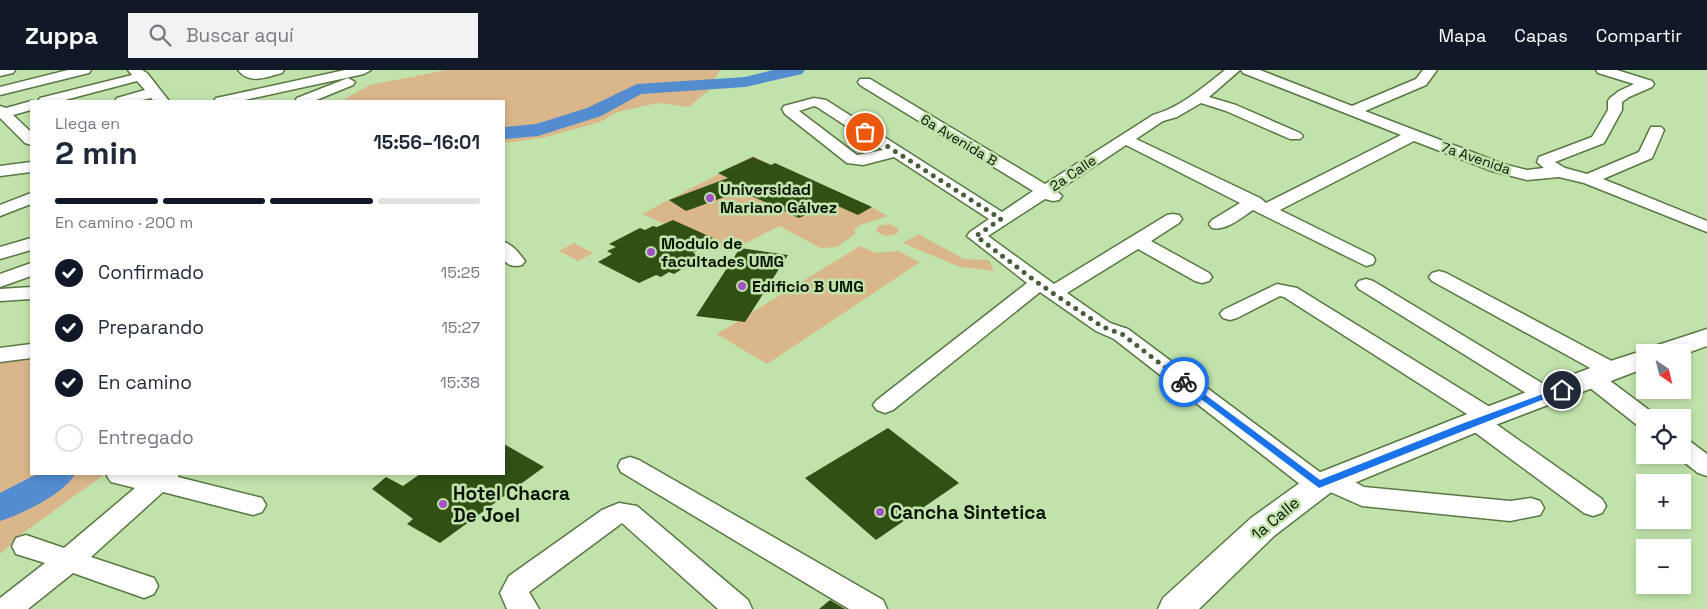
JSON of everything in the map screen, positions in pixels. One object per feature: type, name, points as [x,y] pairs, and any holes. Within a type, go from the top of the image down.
[{"type":"main road","points":[[1687,344],[1707,337]]},
{"type":"main road","name":"1a Calle","points":[[1176,609],[1269,521],[1300,496],[1324,482],[1602,374],[1636,363]]},
{"type":"street","points":[[0,72],[8,70]]},
{"type":"street","points":[[0,92],[84,70]]},
{"type":"street","points":[[245,70],[254,76],[277,70]]},
{"type":"street","points":[[230,100],[364,70]]},
{"type":"street","points":[[304,100],[376,70]]},
{"type":"street","name":"2a Calle","points":[[985,237],[997,234],[1049,194],[1130,140],[1168,121],[1172,114],[1199,98],[1233,70]]},
{"type":"street","name":"7a Avenida","points":[[1248,70],[1498,168],[1527,175],[1558,172],[1589,179],[1707,227]]},
{"type":"street","points":[[1352,111],[1421,82],[1430,70]]},
{"type":"street","points":[[1558,172],[1545,162],[1546,160],[1598,140],[1615,110],[1615,101],[1624,94],[1647,84],[1603,70]]},
{"type":"street","points":[[48,100],[142,72],[159,97],[131,100]]},
{"type":"street","name":"6a Avenida B","points":[[865,82],[1049,194]]},
{"type":"street","points":[[1199,98],[1230,108],[1295,136]]},
{"type":"street","points":[[894,152],[863,160],[853,160],[790,111],[792,107],[814,102],[821,103],[894,152],[1001,219]]},
{"type":"street","points":[[1,112],[30,105]]},
{"type":"street","points":[[1,112],[28,132]]},
{"type":"street","points":[[1589,179],[1646,154],[1656,130]]},
{"type":"street","points":[[0,135],[28,132]]},
{"type":"street","points":[[1218,224],[1261,206],[1413,134]]},
{"type":"street","points":[[1130,140],[1366,260]]},
{"type":"street","points":[[0,171],[30,167]]},
{"type":"street","name":"2a Calle","points":[[985,237],[1001,219],[1049,194]]},
{"type":"street","points":[[0,211],[30,198]]},
{"type":"street","points":[[884,405],[1052,288],[1138,241],[1173,219]]},
{"type":"street","points":[[985,237],[1103,327],[1122,334],[1324,482],[1362,496],[1510,511],[1531,508]]},
{"type":"street","points":[[1138,241],[1202,277]]},
{"type":"street","points":[[0,253],[30,244]]},
{"type":"street","points":[[0,309],[11,291],[30,270]]},
{"type":"street","points":[[1439,277],[1602,374],[1636,410]]},
{"type":"street","points":[[1366,285],[1547,396]]},
{"type":"street","points":[[1230,314],[1277,290],[1290,292],[1483,420],[1593,506]]},
{"type":"street","points":[[0,355],[30,351]]},
{"type":"street","points":[[1691,455],[1707,467]]},
{"type":"street","points":[[630,466],[873,609]]},
{"type":"street","points":[[120,476],[163,478],[253,505]]},
{"type":"street","points":[[7,609],[36,584],[68,561],[163,478]]},
{"type":"street","points":[[525,609],[518,602],[514,593],[519,584],[620,512],[628,513],[738,609]]},
{"type":"street","points":[[26,546],[144,586]]},
{"type":"shaded area","points":[[447,70],[720,70],[708,91],[689,107],[658,103],[617,112],[600,122],[542,138],[505,143],[505,100],[343,100],[370,85]]},
{"type":"shaded area","points":[[753,156],[853,204],[862,202],[888,216],[860,225],[854,230],[855,234],[837,247],[821,248],[779,226],[729,252],[642,214]]},
{"type":"shaded area","points":[[890,224],[899,229],[897,234],[885,236],[876,231],[878,226]]},
{"type":"shaded area","points":[[918,234],[964,259],[989,260],[994,271],[960,267],[903,243]]},
{"type":"shaded area","points":[[574,243],[593,253],[578,261],[559,251]]},
{"type":"shaded area","points":[[860,246],[876,253],[898,251],[920,262],[767,364],[717,334]]},
{"type":"shaded area","points":[[30,353],[30,475],[104,475],[23,533],[0,554],[0,357]]},
{"type":"building","points":[[753,157],[771,165],[775,163],[872,207],[858,215],[831,203],[799,218],[741,191],[686,211],[669,200],[728,178],[718,173]]},
{"type":"building","name":"Modulo de facultades UMG","points":[[673,220],[713,238],[698,246],[701,248],[693,253],[698,255],[691,259],[695,261],[674,274],[669,272],[661,277],[656,275],[639,283],[598,262],[612,254],[607,251],[616,247],[609,244],[640,228],[645,230]]},
{"type":"building","name":"Edificio B UMG","points":[[740,248],[788,255],[745,322],[696,316]]},
{"type":"building","name":"Cancha Sintetica","points":[[888,428],[959,483],[876,540],[805,478]]},
{"type":"building","name":"Hotel Chacra De Joel","points":[[505,445],[544,467],[440,543],[407,524],[413,519],[372,489],[386,477],[403,486],[419,475],[505,475]]},
{"type":"building","points":[[830,600],[845,609],[819,609]]},
{"type":"waterway","points":[[505,133],[538,130],[594,112],[637,89],[745,82],[796,70]]},
{"type":"waterway","points":[[0,508],[49,482],[58,475]]},
{"type":"way so far","points":[[865,132],[1001,219],[977,234],[977,238],[1006,257],[1038,283],[1103,327],[1122,334],[1184,382]]},
{"type":"place","name":"Universidad Mariano Gálvez","points":[[710,198]]},
{"type":"place","name":"Modulo de facultades UMG","points":[[651,252]]},
{"type":"place","name":"Edificio B UMG","points":[[742,286]]},
{"type":"place","name":"Hotel Chacra De Joel","points":[[443,504]]},
{"type":"place","name":"Cancha Sintetica","points":[[880,512]]},
{"type":"route","points":[[1184,382],[1319,485],[1467,425],[1562,390]]}]
